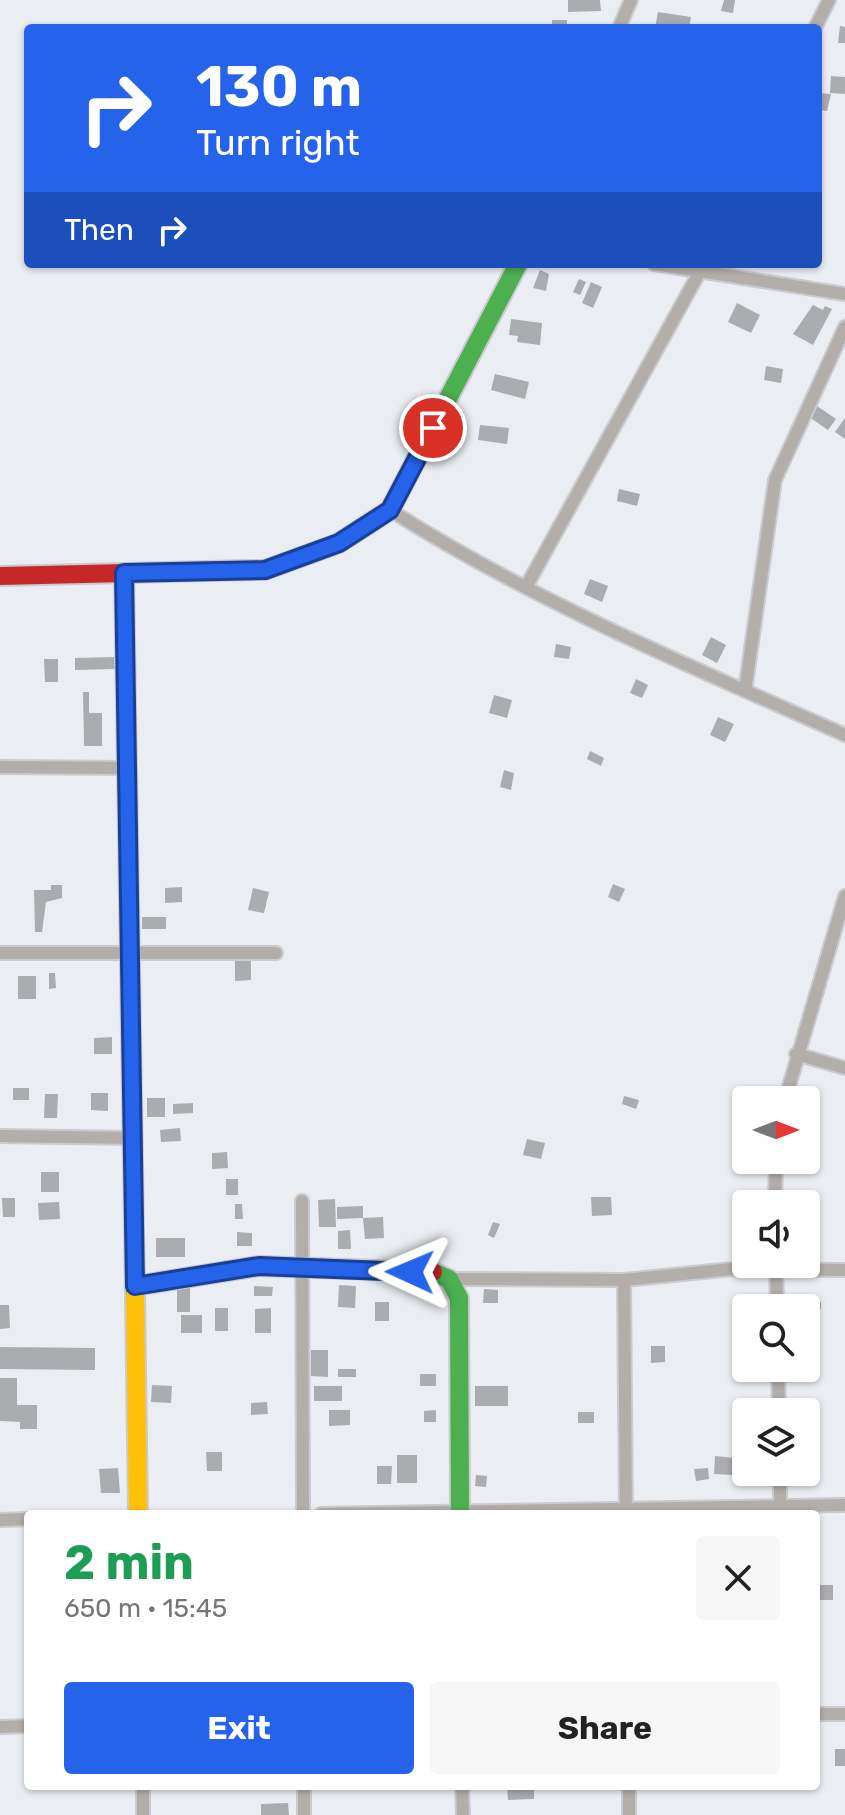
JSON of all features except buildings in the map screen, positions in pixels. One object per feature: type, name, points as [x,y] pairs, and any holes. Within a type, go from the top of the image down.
[{"type":"street","points":[[621,24],[631,0]]},
{"type":"street","points":[[817,24],[829,0]]},
{"type":"street","points":[[0,576],[265,570],[339,543],[390,510],[516,268]]},
{"type":"street","points":[[526,587],[703,268],[845,294]]},
{"type":"street","points":[[745,691],[775,480],[845,327]]},
{"type":"street","points":[[390,510],[454,551],[668,659],[845,735]]},
{"type":"street","points":[[124,573],[138,1510]]},
{"type":"street","points":[[0,767],[127,768]]},
{"type":"street","points":[[788,1086],[845,896]]},
{"type":"street","points":[[0,953],[276,953]]},
{"type":"street","points":[[796,1054],[845,1068]]},
{"type":"street","points":[[0,1136],[132,1138]]},
{"type":"street","points":[[302,1201],[303,1510]]},
{"type":"street","points":[[135,1286],[259,1266],[302,1270],[437,1272],[449,1279],[624,1280],[732,1269]]},
{"type":"street","points":[[820,1269],[845,1270]]},
{"type":"street","points":[[449,1279],[459,1298],[460,1510]]},
{"type":"street","points":[[624,1280],[626,1510]]},
{"type":"street","points":[[780,1486],[780,1510],[845,1505]]},
{"type":"street","points":[[0,1520],[24,1519]]},
{"type":"street","points":[[820,1714],[845,1714]]},
{"type":"street","points":[[0,1727],[24,1726]]},
{"type":"street","points":[[143,1790],[143,1815]]},
{"type":"street","points":[[304,1790],[304,1815]]},
{"type":"street","points":[[462,1790],[463,1815]]},
{"type":"street","points":[[629,1790],[629,1815]]},
{"type":"traffic: fast","points":[[250,570],[265,570],[339,543],[390,510],[516,268]]},
{"type":"traffic: fast","points":[[124,573],[135,1296]]},
{"type":"traffic: fast","points":[[433,1272],[449,1279],[459,1298],[460,1510]]},
{"type":"traffic: slow","points":[[135,1296],[138,1510]]},
{"type":"traffic: jam","points":[[0,576],[250,570]]},
{"type":"traffic: jam","points":[[135,1286],[259,1266],[433,1272]]},
{"type":"route","points":[[410,1272],[259,1266],[135,1286],[124,573],[265,570],[339,543],[390,510],[433,428]]}]
